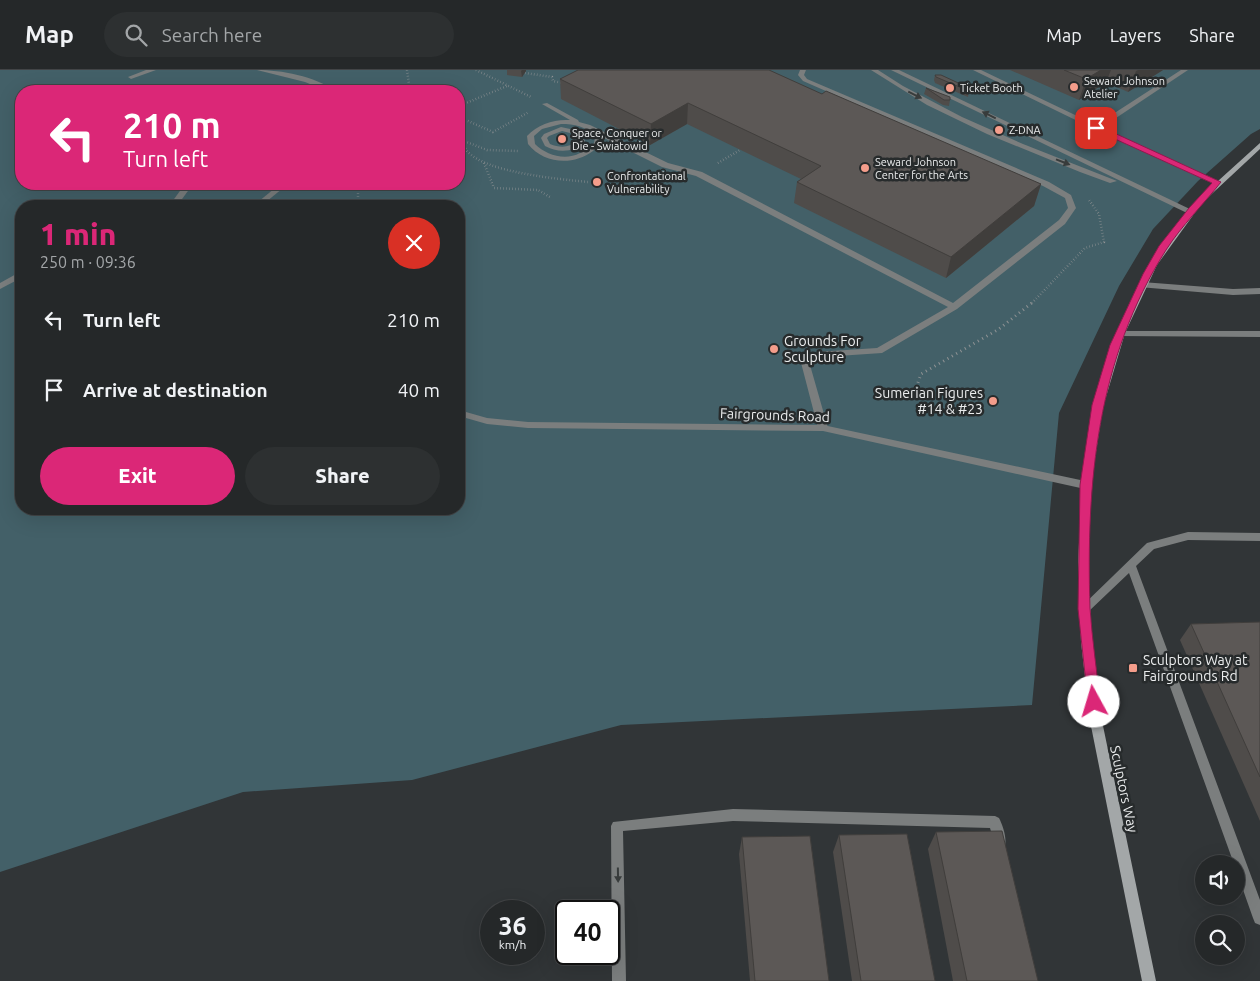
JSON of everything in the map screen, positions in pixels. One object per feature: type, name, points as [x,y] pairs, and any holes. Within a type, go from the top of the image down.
[{"type":"street","points":[[131,77],[153,70]]},
{"type":"street","points":[[260,70],[307,80],[318,85]]},
{"type":"street","points":[[803,70],[800,74],[805,80],[1046,184],[1061,192],[1072,203],[1072,208],[1062,222],[954,307],[879,351],[803,355],[823,428]]},
{"type":"street","points":[[874,70],[901,88],[1012,143],[1159,197]]},
{"type":"street","points":[[894,70],[1190,212]]},
{"type":"street","points":[[976,70],[1096,128],[1217,182]]},
{"type":"street","points":[[1096,128],[1185,70]]},
{"type":"street","points":[[545,104],[665,165],[699,174],[954,307]]},
{"type":"street","points":[[572,122],[588,127],[598,138],[597,144],[592,150],[575,157],[552,158],[537,153],[530,144],[533,132],[550,124],[572,122]]},
{"type":"street","points":[[561,129],[572,130],[581,138],[574,147],[557,148],[549,146],[544,141],[549,132],[561,129]]},
{"type":"street","name":"Sculptors Way","points":[[1149,981],[1096,721],[1084,609],[1085,485],[1097,405],[1120,334],[1142,285],[1163,248],[1190,212],[1217,182],[1260,145]]},
{"type":"street","points":[[264,200],[277,190]]},
{"type":"street","points":[[0,286],[15,278]]},
{"type":"street","points":[[1142,285],[1233,292],[1260,291]]},
{"type":"street","points":[[1120,334],[1260,334]]},
{"type":"street","name":"Fairgrounds Road","points":[[465,415],[487,422],[528,425],[823,428],[1085,485]]},
{"type":"street","points":[[1084,609],[1151,546],[1188,536],[1260,536]]},
{"type":"street","points":[[1131,565],[1260,918]]},
{"type":"street","points":[[619,981],[617,826],[733,815],[995,822],[1004,859]]},
{"type":"path","points":[[407,70],[409,85]]},
{"type":"path","points":[[476,70],[545,104]]},
{"type":"path","points":[[468,121],[493,132],[570,93],[564,88],[563,83],[553,81],[550,76],[525,73]]},
{"type":"path","points":[[465,104],[507,86]]},
{"type":"path","points":[[465,141],[501,154],[519,151]]},
{"type":"path","points":[[465,150],[484,162],[520,172],[588,182]]},
{"type":"path","points":[[713,166],[740,150]]},
{"type":"path","points":[[484,162],[494,188],[538,190],[550,197]]},
{"type":"path","points":[[913,397],[921,374],[990,334],[1024,311],[1085,248],[1104,242],[1104,226],[1094,203],[1087,198]]},
{"type":"shaded area","points":[[0,70],[1260,70],[1260,129],[1251,134],[1198,181],[1153,229],[1119,286],[1059,413],[1032,705],[621,725],[412,780],[243,792],[0,872]]},
{"type":"building","name":"Seward Johnson Center for the Arts","points":[[578,70],[769,70],[822,94],[826,91],[1041,184],[951,257],[797,182],[821,166],[688,103],[651,124],[560,79]]},
{"type":"building","points":[[1064,70],[1101,70],[1086,79]]},
{"type":"building","points":[[935,75],[941,75],[967,87],[969,91],[936,77]]},
{"type":"building","points":[[926,88],[950,97],[950,100],[944,100]]},
{"type":"building","points":[[1260,622],[1260,777],[1191,624]]},
{"type":"building","points":[[1002,831],[1038,981],[967,981],[936,832]]},
{"type":"building","points":[[907,834],[935,981],[861,981],[839,835]]},
{"type":"building","points":[[810,836],[829,981],[755,981],[742,837]]},
{"type":"place","name":"Seward Johnson Atelier","points":[[1074,87]]},
{"type":"place","name":"Ticket Booth","points":[[950,88]]},
{"type":"place","name":"Z-DNA","points":[[999,130]]},
{"type":"place","name":"Space, Conquer or Die - Swiatowid","points":[[562,139]]},
{"type":"place","name":"Seward Johnson Center for the Arts","points":[[865,168]]},
{"type":"place","name":"Confrontational Vulnerability","points":[[597,182]]},
{"type":"place","name":"Grounds For Sculpture","points":[[774,349]]},
{"type":"place","name":"Sumerian Figures #14 & #23","points":[[993,401]]},
{"type":"place","name":"Sculptors Way at Fairgrounds Rd","points":[[1133,668]]},
{"type":"route","points":[[1094,702],[1084,609],[1085,485],[1097,405],[1114,345],[1147,274],[1163,248],[1192,209],[1217,182],[1096,128]]}]
